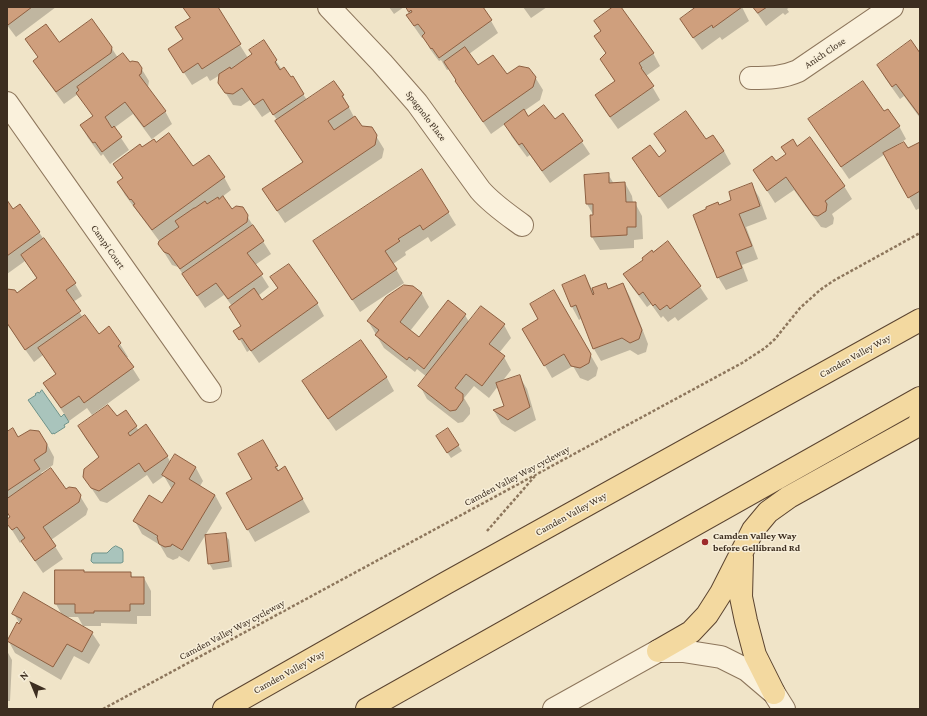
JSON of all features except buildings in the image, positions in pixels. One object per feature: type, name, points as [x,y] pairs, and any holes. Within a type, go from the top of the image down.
[{"type":"main road","name":"Camden Valley Way","points":[[224,709],[920,320]]},
{"type":"main road","points":[[367,709],[920,398]]},
{"type":"main road","points":[[658,651],[691,632],[708,615],[721,593],[752,530],[768,512],[789,497],[917,426],[920,421]]},
{"type":"main road","points":[[742,550],[741,597],[746,621],[755,655],[779,701]]},
{"type":"street","name":"Spagnolo Place","points":[[329,7],[382,63],[417,103],[488,200],[522,225]]},
{"type":"street","name":"Anich Close","points":[[751,78],[776,78],[798,71],[892,7]]},
{"type":"street","name":"Campi Court","points":[[7,103],[210,391]]},
{"type":"street","points":[[554,709],[658,651],[683,651],[721,657],[746,670],[779,701]]},
{"type":"path","name":"Camden Valley Way cycleway","points":[[103,709],[742,363],[765,348],[775,339],[800,308],[820,290],[833,281],[920,233]]},
{"type":"water","points":[[42,390],[61,417],[64,414],[69,422],[64,425],[65,427],[54,434],[52,434],[28,400]]},
{"type":"water","points":[[116,546],[122,549],[123,562],[93,563],[91,561],[92,554],[107,553]]},
{"type":"place","name":"Camden Valley Way before Gellibrand Rd","points":[[705,542]]}]
